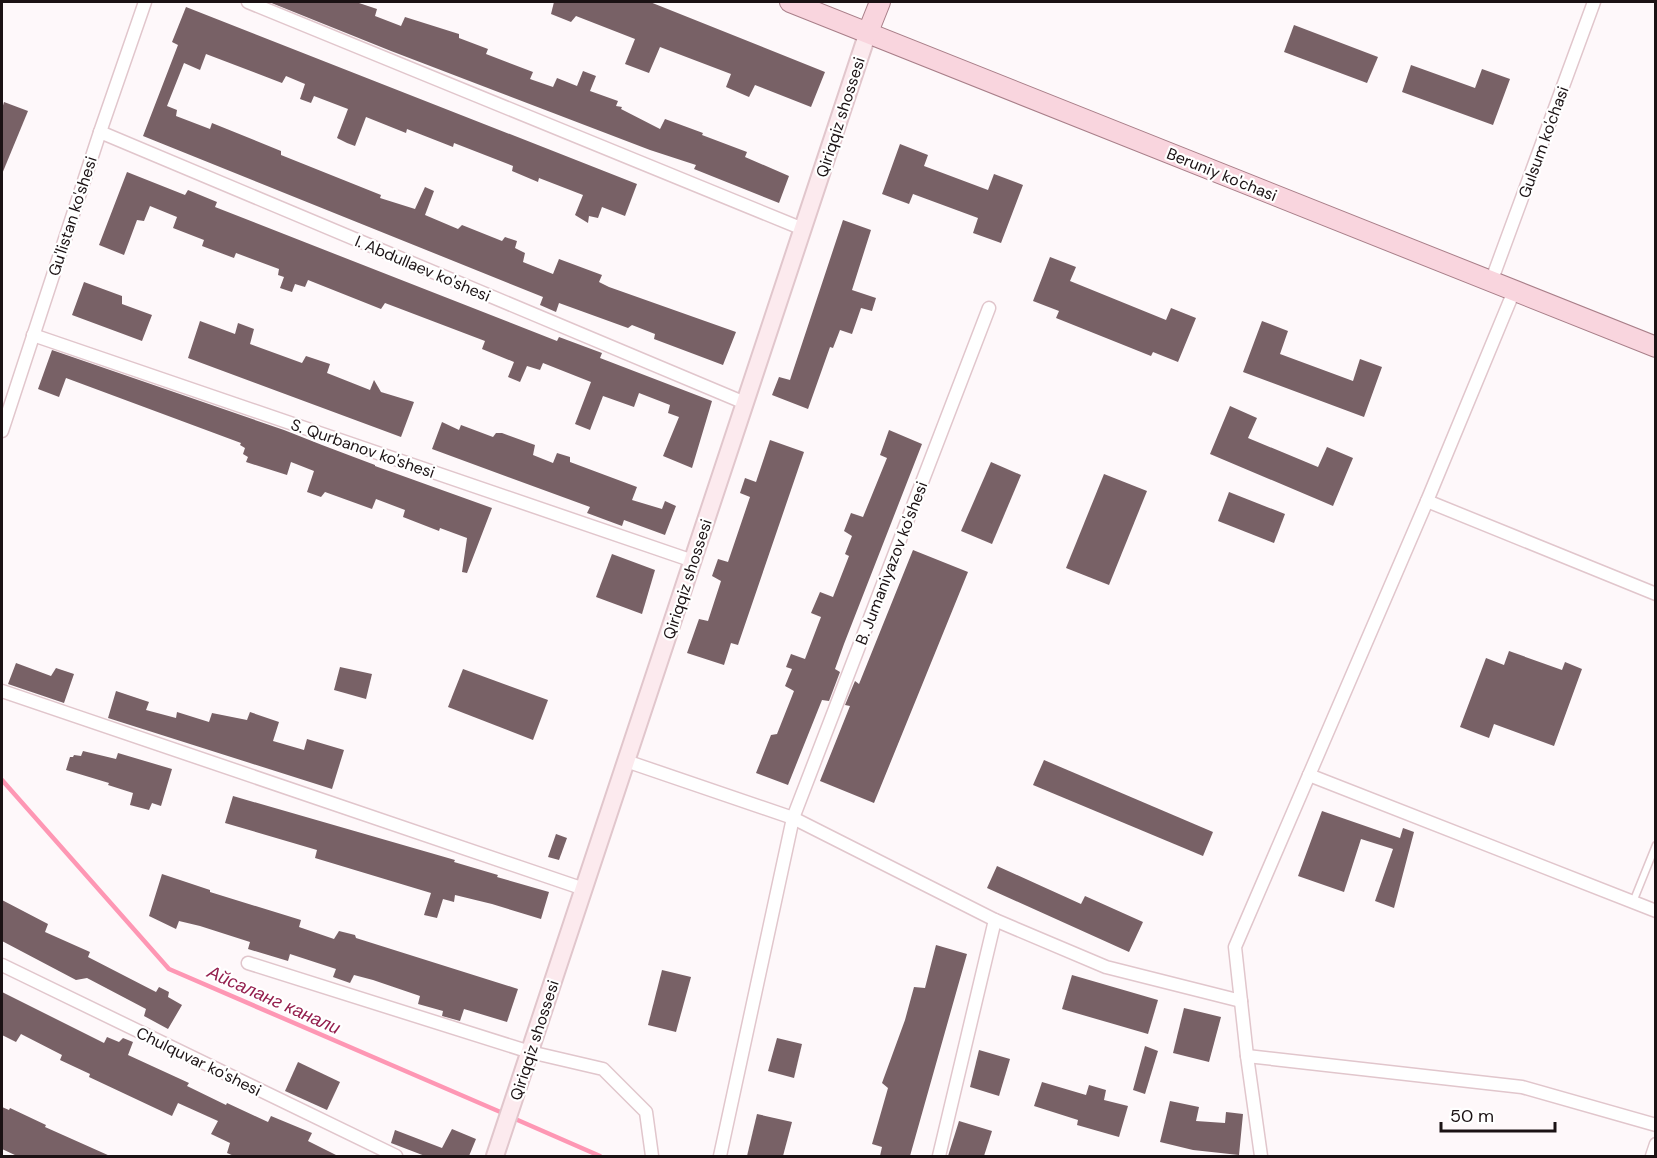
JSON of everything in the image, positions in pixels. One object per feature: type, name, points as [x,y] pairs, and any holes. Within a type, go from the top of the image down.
[{"type":"main road","name":"Beruniy ko'chasi","points":[[790,2],[1656,346]]},
{"type":"main road","name":"Qiriqqiz shossesi","points":[[495,1156],[868,32],[880,2]]},
{"type":"street","name":"Gu'listan ko'shesi","points":[[2,432],[145,2]]},
{"type":"street","points":[[248,2],[803,229]]},
{"type":"street","name":"Gulsum ko'chasi","points":[[1491,282],[1594,2]]},
{"type":"street","name":"I. Abdullaev ko'shesi","points":[[100,132],[745,404]]},
{"type":"street","points":[[1261,1156],[1235,947],[1427,501],[1514,291]]},
{"type":"street","name":"B. Jumaniyazov ko'shesi","points":[[720,1156],[793,818],[989,308]]},
{"type":"street","name":"S. Qurbanov ko'shesi","points":[[33,335],[693,561]]},
{"type":"street","points":[[1427,501],[1656,594]]},
{"type":"street","points":[[2,692],[584,889]]},
{"type":"street","points":[[626,761],[793,818],[995,920],[1106,967],[1241,1001]]},
{"type":"street","points":[[1309,775],[1656,911]]},
{"type":"street","points":[[939,1156],[995,920]]},
{"type":"street","points":[[248,963],[530,1052],[603,1069],[646,1112],[652,1156]]},
{"type":"street","name":"Chulquvar ko'shesi","points":[[2,965],[396,1156]]},
{"type":"street","points":[[1247,1056],[1522,1086],[1656,1125]]},
{"type":"street","points":[[1652,1156],[1656,1144]]},
{"type":"lane","points":[[1633,902],[1656,845]]},
{"type":"building","points":[[269,2],[356,2],[377,9],[375,16],[401,26],[405,17],[459,34],[459,38],[488,49],[486,54],[533,72],[530,79],[553,87],[557,78],[577,86],[583,71],[596,76],[590,91],[618,101],[616,106],[622,107],[621,109],[660,129],[665,119],[747,152],[745,157],[789,176],[779,203],[694,169],[696,165],[650,150]]},
{"type":"building","points":[[554,2],[650,2],[825,72],[811,107],[755,85],[749,97],[726,87],[731,74],[660,47],[649,73],[625,64],[635,39],[576,16],[571,22],[551,14]]},
{"type":"building","points":[[186,7],[637,184],[625,216],[602,207],[598,218],[589,216],[588,223],[575,215],[583,195],[539,178],[538,182],[512,171],[513,166],[454,143],[453,147],[407,129],[406,133],[366,117],[355,146],[347,143],[337,138],[348,109],[314,96],[311,103],[300,99],[305,84],[286,76],[282,83],[206,54],[200,70],[184,63],[167,106],[177,110],[176,116],[210,129],[212,123],[281,151],[281,155],[381,195],[380,198],[415,209],[425,187],[434,191],[425,215],[458,229],[462,225],[502,241],[505,237],[517,241],[515,248],[525,253],[523,262],[553,274],[559,259],[602,275],[599,282],[609,287],[736,332],[723,365],[654,339],[655,334],[632,325],[628,328],[559,303],[556,312],[540,305],[543,297],[143,136],[178,45],[172,42]]},
{"type":"building","points":[[1294,25],[1378,57],[1367,83],[1284,52]]},
{"type":"building","points":[[1411,65],[1475,88],[1482,69],[1510,79],[1493,125],[1402,92]]},
{"type":"building","points":[[4,102],[28,111],[2,174],[2,109]]},
{"type":"building","points":[[900,144],[928,155],[924,166],[988,190],[994,174],[1023,185],[1001,243],[973,233],[978,218],[913,194],[909,204],[882,194]]},
{"type":"building","points":[[127,172],[185,195],[188,190],[217,202],[215,207],[557,341],[559,337],[602,353],[600,358],[712,401],[692,468],[663,456],[679,417],[668,413],[670,405],[639,393],[634,407],[603,396],[590,430],[575,424],[591,382],[543,363],[540,370],[527,366],[520,382],[508,377],[514,362],[482,349],[485,341],[385,303],[381,309],[308,280],[305,287],[295,284],[292,292],[280,288],[284,277],[278,275],[279,269],[236,253],[234,258],[202,246],[204,240],[173,228],[177,217],[150,206],[144,221],[137,220],[124,255],[99,245]]},
{"type":"building","points":[[843,220],[871,230],[852,290],[876,298],[872,311],[861,308],[852,334],[840,330],[833,348],[830,347],[808,409],[772,395],[779,377],[790,380]]},
{"type":"building","points":[[1050,257],[1076,267],[1070,281],[1166,320],[1171,308],[1196,318],[1178,362],[1153,352],[1151,356],[1056,318],[1059,311],[1033,301]]},
{"type":"building","points":[[84,282],[122,296],[122,304],[152,315],[142,341],[72,315]]},
{"type":"building","points":[[200,321],[235,334],[238,323],[254,329],[250,344],[302,363],[306,356],[330,364],[327,373],[370,390],[374,380],[381,392],[414,402],[401,437],[188,358]]},
{"type":"building","points":[[1262,321],[1288,331],[1280,354],[1353,381],[1360,359],[1382,367],[1364,417],[1243,372]]},
{"type":"building","points":[[52,350],[284,430],[492,508],[467,573],[462,572],[467,538],[440,528],[439,531],[403,517],[405,510],[376,499],[372,509],[325,492],[321,497],[307,492],[314,471],[291,462],[287,475],[246,462],[248,457],[243,454],[245,448],[240,445],[241,443],[66,378],[59,397],[38,389]]},
{"type":"building","points":[[1230,406],[1257,418],[1248,438],[1318,467],[1327,447],[1353,458],[1333,506],[1210,454]]},
{"type":"building","points":[[442,422],[459,430],[461,425],[493,437],[496,433],[502,433],[535,445],[533,455],[553,463],[557,453],[570,457],[570,462],[637,487],[632,500],[662,509],[665,501],[676,506],[665,535],[624,520],[622,526],[587,513],[590,507],[432,449]]},
{"type":"building","points":[[889,430],[922,444],[844,644],[835,669],[840,672],[829,701],[822,700],[788,785],[756,773],[771,735],[777,734],[794,691],[785,686],[792,669],[786,667],[791,654],[805,659],[821,617],[811,613],[820,592],[833,597],[849,556],[845,554],[852,536],[844,531],[851,513],[863,517],[887,458],[880,455]]},
{"type":"building","points":[[770,440],[804,452],[738,645],[731,643],[724,665],[687,653],[699,619],[708,621],[721,581],[712,576],[718,559],[728,562],[750,497],[740,493],[745,478],[756,482]]},
{"type":"building","points":[[991,462],[1021,475],[992,544],[961,531]]},
{"type":"building","points":[[1104,474],[1147,491],[1109,585],[1066,568]]},
{"type":"building","points":[[1229,492],[1285,514],[1274,543],[1218,521]]},
{"type":"building","points":[[913,550],[968,572],[874,803],[820,781],[850,706],[845,705],[855,681],[859,684]]},
{"type":"building","points":[[612,554],[655,570],[642,614],[596,597]]},
{"type":"building","points":[[1509,651],[1562,670],[1565,662],[1582,669],[1554,746],[1494,724],[1489,738],[1460,727],[1486,658],[1504,665]]},
{"type":"building","points":[[16,663],[51,676],[56,668],[74,674],[64,703],[8,684]]},
{"type":"building","points":[[340,667],[372,674],[366,699],[334,690]]},
{"type":"building","points":[[463,669],[548,700],[533,740],[448,707]]},
{"type":"building","points":[[116,691],[149,702],[146,710],[176,718],[177,712],[209,722],[212,713],[247,720],[250,712],[279,722],[273,741],[304,750],[307,739],[344,750],[332,789],[108,718]]},
{"type":"building","points":[[83,751],[116,759],[118,753],[172,769],[161,806],[152,803],[149,810],[130,805],[133,793],[66,770],[70,757],[81,756]]},
{"type":"building","points":[[1044,760],[1213,832],[1203,856],[1033,785]]},
{"type":"building","points":[[233,796],[455,860],[454,862],[498,875],[497,877],[549,892],[541,919],[455,895],[454,902],[443,899],[437,918],[424,915],[431,893],[315,858],[317,850],[225,823]]},
{"type":"building","points":[[1322,811],[1400,838],[1403,828],[1414,832],[1394,908],[1375,901],[1393,849],[1361,839],[1344,892],[1298,876]]},
{"type":"building","points":[[556,834],[567,838],[559,860],[548,857]]},
{"type":"building","points":[[997,866],[1081,904],[1085,896],[1143,922],[1129,952],[987,888]]},
{"type":"building","points":[[162,874],[210,890],[210,892],[301,920],[299,927],[334,939],[339,931],[355,935],[356,938],[518,989],[507,1022],[464,1009],[460,1021],[442,1016],[443,1011],[418,1004],[420,996],[373,980],[354,975],[350,983],[333,977],[336,969],[290,954],[288,961],[248,949],[250,942],[200,926],[179,921],[176,929],[149,916]]},
{"type":"building","points":[[2,900],[48,924],[45,932],[90,952],[88,957],[156,992],[159,987],[169,992],[168,997],[182,1005],[168,1029],[144,1016],[146,1009],[87,978],[76,980],[2,941]]},
{"type":"building","points":[[936,945],[967,954],[910,1156],[880,1156],[882,1147],[872,1144],[888,1088],[882,1083],[905,1020],[914,987],[925,988]]},
{"type":"building","points":[[662,970],[691,977],[676,1032],[648,1025]]},
{"type":"building","points":[[1072,975],[1158,1000],[1148,1034],[1062,1009]]},
{"type":"building","points":[[2,992],[104,1043],[107,1037],[119,1042],[123,1038],[133,1042],[128,1055],[189,1083],[187,1086],[226,1105],[227,1103],[268,1122],[271,1116],[312,1133],[308,1141],[338,1156],[234,1156],[227,1153],[230,1143],[211,1134],[218,1121],[178,1103],[172,1116],[89,1077],[90,1074],[60,1060],[62,1055],[21,1034],[16,1042],[2,1035]]},
{"type":"building","points":[[1184,1008],[1221,1017],[1209,1062],[1173,1053]]},
{"type":"building","points":[[777,1038],[802,1044],[794,1078],[768,1071]]},
{"type":"building","points":[[1145,1046],[1158,1051],[1145,1094],[1133,1090]]},
{"type":"building","points":[[979,1050],[1010,1059],[999,1096],[970,1087]]},
{"type":"building","points":[[298,1062],[340,1082],[327,1110],[285,1091]]},
{"type":"building","points":[[1042,1082],[1086,1095],[1089,1085],[1106,1090],[1104,1100],[1128,1106],[1119,1137],[1077,1125],[1078,1120],[1034,1106]]},
{"type":"building","points":[[1170,1101],[1199,1107],[1196,1121],[1225,1123],[1226,1112],[1243,1114],[1239,1155],[1193,1150],[1160,1142]]},
{"type":"building","points":[[2,1107],[9,1110],[10,1108],[46,1125],[45,1127],[110,1156],[17,1156],[2,1149]]},
{"type":"building","points":[[757,1114],[792,1122],[783,1156],[747,1156]]},
{"type":"building","points":[[959,1121],[992,1131],[984,1156],[948,1156]]},
{"type":"building","points":[[452,1129],[476,1139],[469,1156],[425,1156],[391,1143],[395,1130],[442,1148]]},
{"type":"waterway","name":"Айсаланг канали","points":[[2,780],[169,969],[505,1114]]},
{"type":"waterway","name":"Айсаланг канали","points":[[513,1118],[600,1156]]}]
